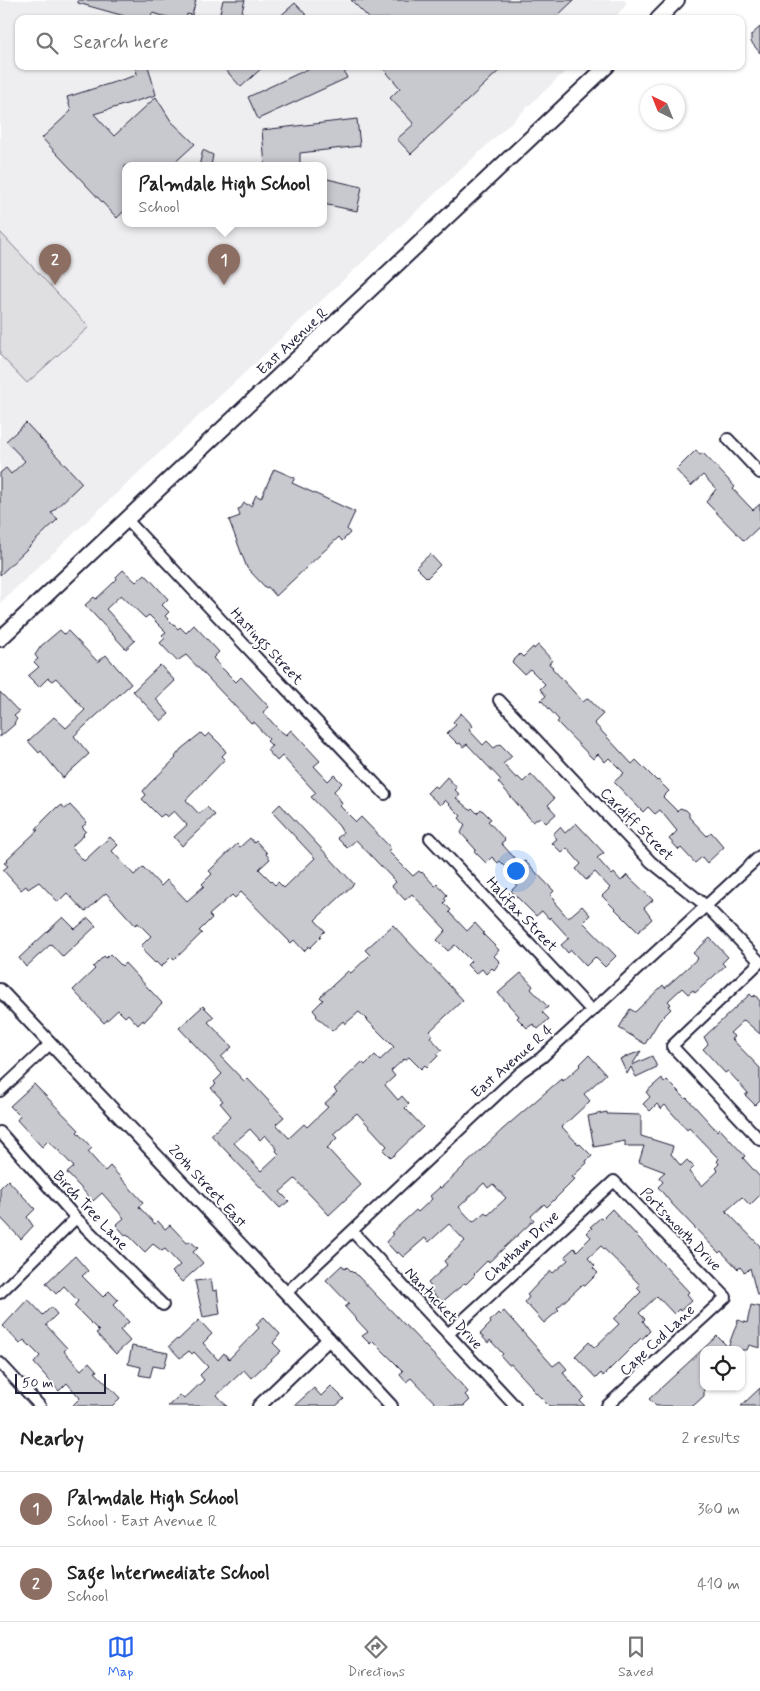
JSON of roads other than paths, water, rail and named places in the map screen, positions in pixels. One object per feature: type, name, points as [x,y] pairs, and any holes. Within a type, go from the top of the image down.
[{"type":"main road","points":[[662,15],[678,0]]},
{"type":"main road","name":"East Avenue R","points":[[0,640],[603,70]]},
{"type":"street","points":[[728,439],[760,473]]},
{"type":"street","name":"Hastings Street","points":[[127,520],[385,794]]},
{"type":"street","name":"Cardiff Street","points":[[499,700],[651,862],[706,905],[760,962]]},
{"type":"street","name":"Halifax Street","points":[[430,838],[592,1011]]},
{"type":"street","name":"East Avenue R 4","points":[[286,1293],[521,1072],[541,1058],[760,856]]},
{"type":"street","points":[[760,962],[672,1046],[760,1140]]},
{"type":"street","name":"20th Street East","points":[[0,990],[391,1406]]},
{"type":"street","points":[[0,1091],[50,1044]]},
{"type":"street","name":"Birch Tree Lane","points":[[0,1132],[76,1218],[163,1305]]},
{"type":"street","name":"Portsmouth Drive","points":[[614,1181],[726,1297]]},
{"type":"street","name":"Chatham Drive","points":[[448,1334],[614,1181]]},
{"type":"street","points":[[0,1293],[76,1218]]},
{"type":"street","name":"Nantucket Drive","points":[[352,1231],[515,1406]]},
{"type":"street","name":"Cape Cod Lane","points":[[607,1406],[726,1297]]},
{"type":"street","points":[[259,1406],[329,1339]]},
{"type":"street","points":[[0,1363],[40,1406]]},
{"type":"place","name":"Sage Intermediate School","points":[[55,285]]},
{"type":"place","name":"Palmdale High School","points":[[224,285]]}]
